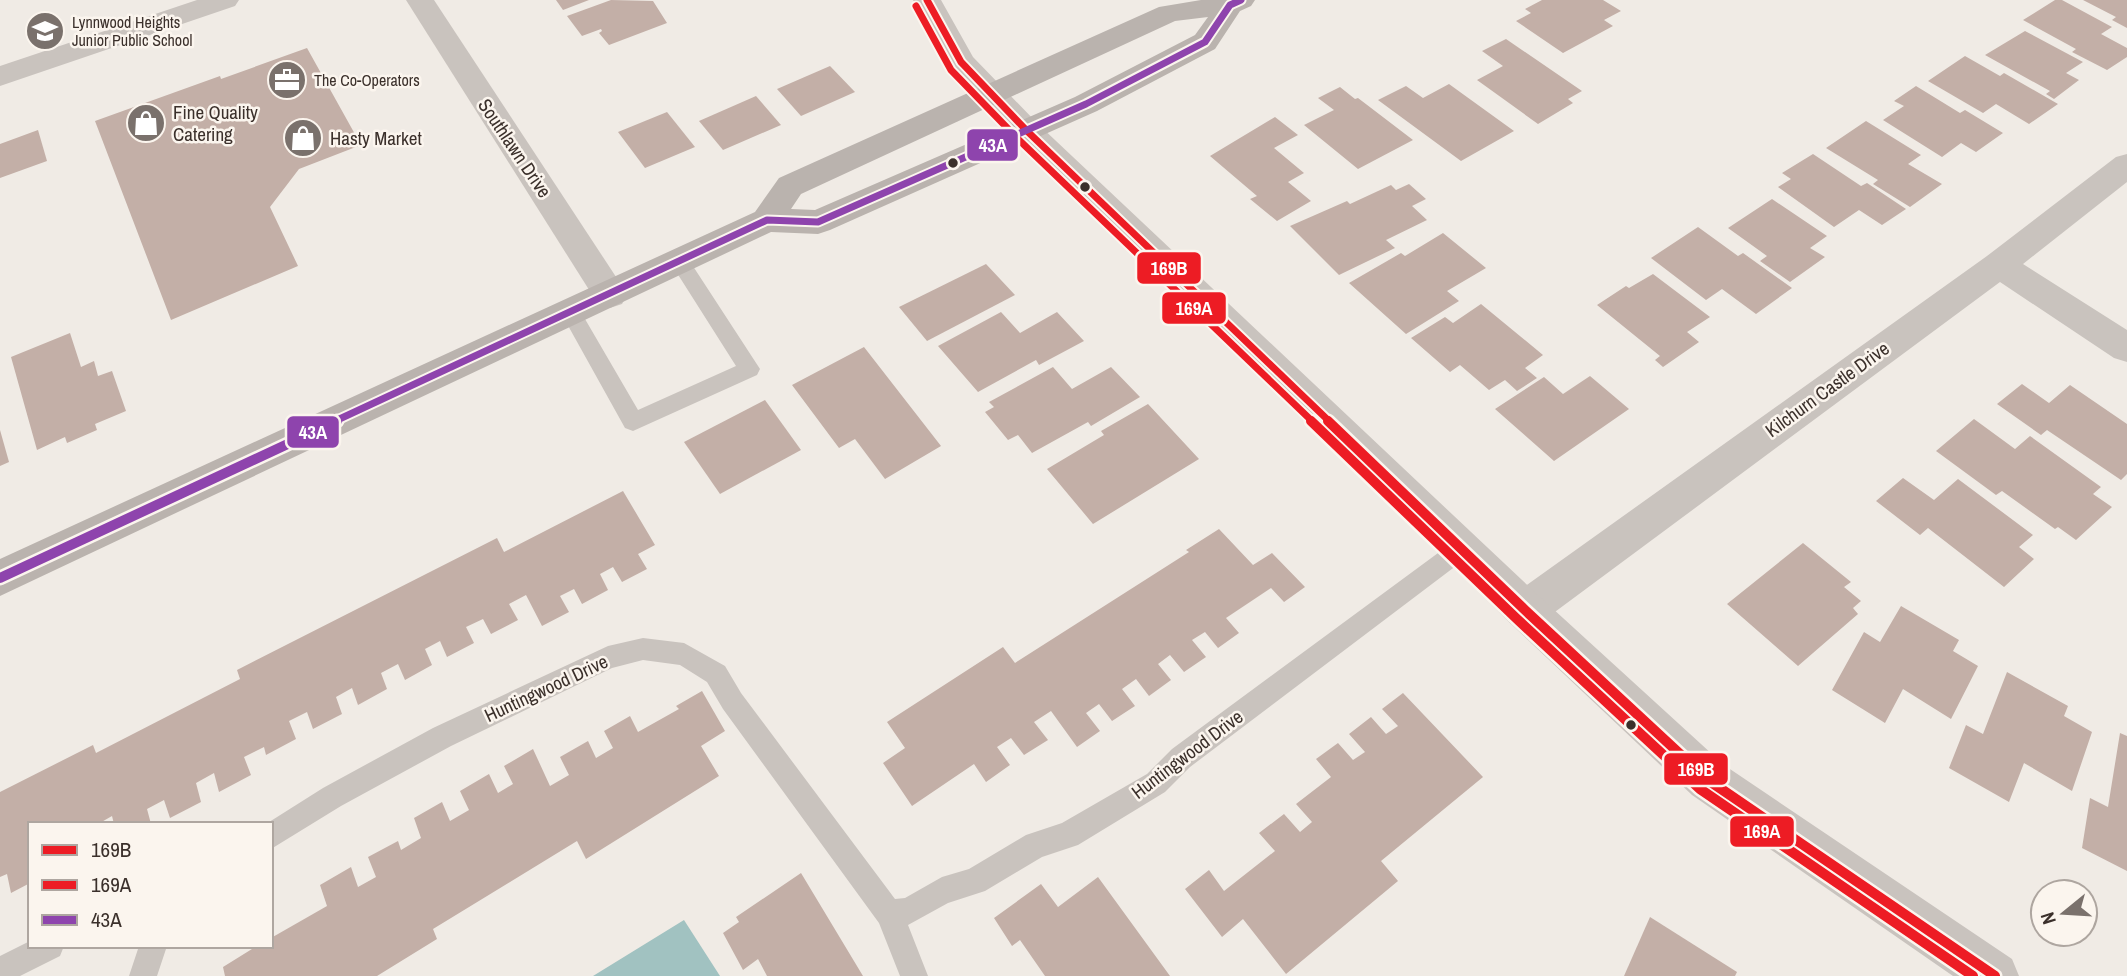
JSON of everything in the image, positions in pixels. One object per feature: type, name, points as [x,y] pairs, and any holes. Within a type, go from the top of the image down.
[{"type":"main road","points":[[767,220],[790,186],[1169,13],[1236,3]]},
{"type":"main road","points":[[0,578],[767,220],[818,222],[1086,104],[1205,42],[1236,3]]},
{"type":"street","points":[[0,76],[225,0]]},
{"type":"street","name":"Southlawn Drive","points":[[420,0],[475,88],[578,241],[610,295]]},
{"type":"street","points":[[927,0],[961,62],[1027,131],[1461,549],[1707,780],[1969,968]]},
{"type":"street","name":"Kilchurn Castle Drive","points":[[1525,610],[1999,265],[2127,165]]},
{"type":"street","points":[[1999,265],[2127,348]]},
{"type":"lane","points":[[571,313],[634,422],[749,369],[680,262]]},
{"type":"lane","name":"Huntingwood Drive","points":[[889,914],[909,911],[942,891],[975,881],[1036,845],[1069,835],[1156,783],[1181,758],[1461,549]]},
{"type":"lane","name":"Huntingwood Drive","points":[[273,835],[332,797],[442,737],[608,657],[643,649],[684,654],[716,674],[732,701],[889,914],[914,976]]},
{"type":"lane","points":[[0,971],[46,948]]},
{"type":"lane","points":[[143,976],[152,948]]},
{"type":"water","points":[[684,920],[720,976],[593,976]]},
{"type":"building","points":[[556,0],[589,0],[563,10]]},
{"type":"building","points":[[611,0],[653,1],[667,23],[609,45],[599,33],[601,29],[582,36],[567,16]]},
{"type":"building","points":[[1542,0],[1603,0],[1621,11],[1604,20],[1613,26],[1563,53],[1516,21],[1531,13],[1525,9]]},
{"type":"building","points":[[2055,0],[2062,0],[2112,27],[2101,34],[2127,48],[2127,57],[2107,70],[2072,52],[2076,49],[2023,20]]},
{"type":"building","points":[[2083,0],[2127,0],[2127,28],[2112,20],[2116,17]]},
{"type":"building","points":[[2025,31],[2083,62],[2066,73],[2079,80],[2054,99],[2046,94],[2050,91],[1985,55]]},
{"type":"building","points":[[1506,39],[1582,91],[1568,99],[1573,103],[1538,124],[1477,80],[1503,66],[1482,51]]},
{"type":"building","points":[[307,48],[361,145],[299,169],[270,207],[298,266],[171,320],[95,121]]},
{"type":"building","points":[[1965,56],[2000,76],[2004,73],[2058,104],[2029,124],[1996,104],[1983,113],[1928,81]]},
{"type":"building","points":[[830,66],[855,92],[801,116],[777,89]]},
{"type":"building","points":[[1449,84],[1514,131],[1461,161],[1378,100],[1406,86],[1423,98]]},
{"type":"building","points":[[1916,86],[1960,113],[1965,110],[2003,133],[1976,152],[1961,143],[1942,157],[1883,120],[1904,106],[1894,101]]},
{"type":"building","points":[[1340,87],[1413,140],[1358,169],[1304,125],[1334,110],[1318,98]]},
{"type":"building","points":[[756,96],[781,125],[723,150],[699,121]]},
{"type":"building","points":[[667,112],[695,147],[645,168],[618,132]]},
{"type":"building","points":[[1275,117],[1298,135],[1274,148],[1304,173],[1288,182],[1311,201],[1277,221],[1250,199],[1257,196],[1210,156]]},
{"type":"building","points":[[1866,121],[1921,155],[1908,164],[1942,184],[1910,207],[1873,184],[1878,180],[1826,148]]},
{"type":"building","points":[[38,130],[47,161],[0,178],[0,144]]},
{"type":"building","points":[[1813,154],[1861,186],[1867,183],[1906,209],[1882,225],[1859,210],[1834,227],[1778,187],[1791,179],[1782,173]]},
{"type":"building","points":[[1409,184],[1426,199],[1412,206],[1427,220],[1386,240],[1395,248],[1339,275],[1290,226],[1347,201],[1350,204],[1391,185],[1396,190]]},
{"type":"building","points":[[1772,199],[1827,236],[1810,248],[1825,257],[1790,282],[1760,261],[1767,256],[1728,228]]},
{"type":"building","points":[[1698,227],[1738,256],[1743,253],[1792,288],[1756,314],[1722,289],[1706,300],[1651,258]]},
{"type":"building","points":[[1443,233],[1486,268],[1447,291],[1459,301],[1406,334],[1349,283],[1401,253],[1405,256]]},
{"type":"building","points":[[986,264],[1015,295],[927,341],[899,307]]},
{"type":"building","points":[[1653,274],[1710,317],[1687,332],[1699,342],[1663,367],[1655,360],[1660,356],[1597,305],[1626,286],[1629,288]]},
{"type":"building","points":[[1481,304],[1543,355],[1525,368],[1537,378],[1517,391],[1505,380],[1489,390],[1460,365],[1450,372],[1411,338],[1445,317],[1453,323]]},
{"type":"building","points":[[1001,312],[1020,333],[1057,312],[1084,341],[1039,365],[1036,360],[978,392],[938,346]]},
{"type":"building","points":[[70,333],[81,367],[94,361],[98,376],[112,371],[126,411],[95,424],[97,430],[67,443],[65,437],[37,450],[11,357]]},
{"type":"building","points":[[864,347],[941,446],[885,479],[855,439],[839,448],[792,385]]},
{"type":"building","points":[[1053,367],[1072,389],[1111,367],[1140,397],[1091,426],[1088,422],[1032,453],[1018,435],[1008,440],[985,412],[994,407],[989,402]]},
{"type":"building","points":[[1590,376],[1629,409],[1554,461],[1495,409],[1544,377],[1563,394]]},
{"type":"building","points":[[2022,384],[2049,403],[2070,385],[2127,424],[2127,474],[2121,480],[2047,430],[2041,435],[1997,404]]},
{"type":"building","points":[[765,400],[801,450],[720,494],[684,442]]},
{"type":"building","points":[[1148,404],[1199,459],[1093,524],[1047,469],[1104,435],[1101,431]]},
{"type":"building","points":[[1974,419],[2015,449],[2030,436],[2101,487],[2093,494],[2112,507],[2076,540],[2058,527],[2055,529],[2002,491],[1996,495],[1936,451]]},
{"type":"building","points":[[0,430],[9,462],[0,466]]},
{"type":"building","points":[[1903,478],[1934,500],[1958,479],[2033,535],[2019,547],[2034,559],[2004,587],[1928,528],[1920,535],[1876,501]]},
{"type":"building","points":[[623,491],[655,545],[638,554],[647,569],[622,582],[613,567],[600,574],[608,590],[582,604],[574,589],[560,596],[569,612],[542,626],[526,595],[509,604],[518,620],[491,634],[483,619],[466,627],[474,643],[447,657],[440,641],[425,649],[432,665],[405,680],[398,664],[381,673],[387,689],[358,705],[352,688],[336,697],[342,714],[313,729],[307,712],[289,721],[296,739],[266,755],[264,747],[244,757],[251,775],[219,792],[214,773],[196,783],[201,802],[170,818],[164,800],[147,809],[150,822],[114,822],[112,816],[102,822],[28,822],[28,884],[11,893],[7,874],[0,877],[0,792],[93,745],[96,753],[240,679],[237,670],[497,538],[504,552]]},
{"type":"building","points":[[1219,529],[1253,565],[1272,553],[1305,587],[1284,602],[1271,588],[1226,618],[1239,633],[1218,648],[1205,632],[1192,640],[1206,657],[1184,672],[1170,655],[1158,664],[1171,680],[1149,696],[1136,679],[1122,689],[1135,706],[1112,721],[1099,704],[1086,713],[1100,731],[1077,747],[1051,711],[1034,722],[1048,740],[1024,755],[1011,738],[997,747],[1010,765],[986,782],[974,764],[912,806],[883,763],[905,748],[887,722],[1003,647],[1015,663],[1189,552],[1186,550]]},
{"type":"building","points":[[1803,543],[1851,582],[1844,587],[1861,601],[1853,608],[1858,614],[1798,666],[1727,604]]},
{"type":"building","points":[[1901,606],[1959,640],[1953,651],[1978,666],[1951,719],[1903,689],[1885,723],[1832,690],[1864,632],[1880,642]]},
{"type":"building","points":[[2007,672],[2068,706],[2064,716],[2092,732],[2072,791],[2024,763],[2009,802],[1949,768],[1966,725],[1983,734]]},
{"type":"building","points":[[702,691],[725,731],[701,746],[719,776],[586,859],[577,841],[433,929],[437,939],[377,976],[225,976],[223,967],[254,948],[273,948],[273,937],[327,906],[320,885],[351,867],[358,887],[376,877],[368,857],[398,841],[401,850],[421,838],[414,818],[442,802],[450,821],[469,810],[460,791],[489,774],[498,793],[513,784],[504,766],[533,749],[550,786],[569,775],[560,757],[588,741],[596,758],[613,748],[604,731],[630,716],[638,732],[679,709],[676,706]]},
{"type":"building","points":[[1403,693],[1483,777],[1381,861],[1398,881],[1286,974],[1243,919],[1222,937],[1185,889],[1209,870],[1224,891],[1275,851],[1259,833],[1284,814],[1300,832],[1312,822],[1296,804],[1331,777],[1316,759],[1338,743],[1353,760],[1365,752],[1349,734],[1371,717],[1386,734],[1398,726],[1382,709]]},
{"type":"building","points":[[2120,733],[2127,736],[2127,871],[2082,848],[2090,798],[2108,807]]},
{"type":"building","points":[[801,873],[863,976],[767,976],[758,959],[743,970],[723,933],[739,922],[736,917]]},
{"type":"building","points":[[1098,877],[1170,976],[1045,976],[1020,940],[1012,946],[994,918],[1041,884],[1058,907]]},
{"type":"building","points":[[1650,917],[1737,972],[1735,976],[1624,976]]},
{"type":"transit line","name":"169B","points":[[927,0],[961,62],[1027,131],[1525,610],[1708,780],[1995,976]]},
{"type":"transit line","name":"43A","points":[[0,578],[767,220],[818,222],[1086,104],[1205,42],[1230,5],[1241,0]]},
{"type":"transit line","name":"169A","points":[[916,6],[951,70],[1019,140],[1517,619],[1700,789],[1973,976]]},
{"type":"place","name":"Lynnwood Heights Junior Public School","points":[[45,31]]},
{"type":"place","name":"The Co-Operators","points":[[287,80]]},
{"type":"place","name":"Fine Quality Catering","points":[[146,123]]},
{"type":"place","name":"Hasty Market","points":[[303,138]]}]
